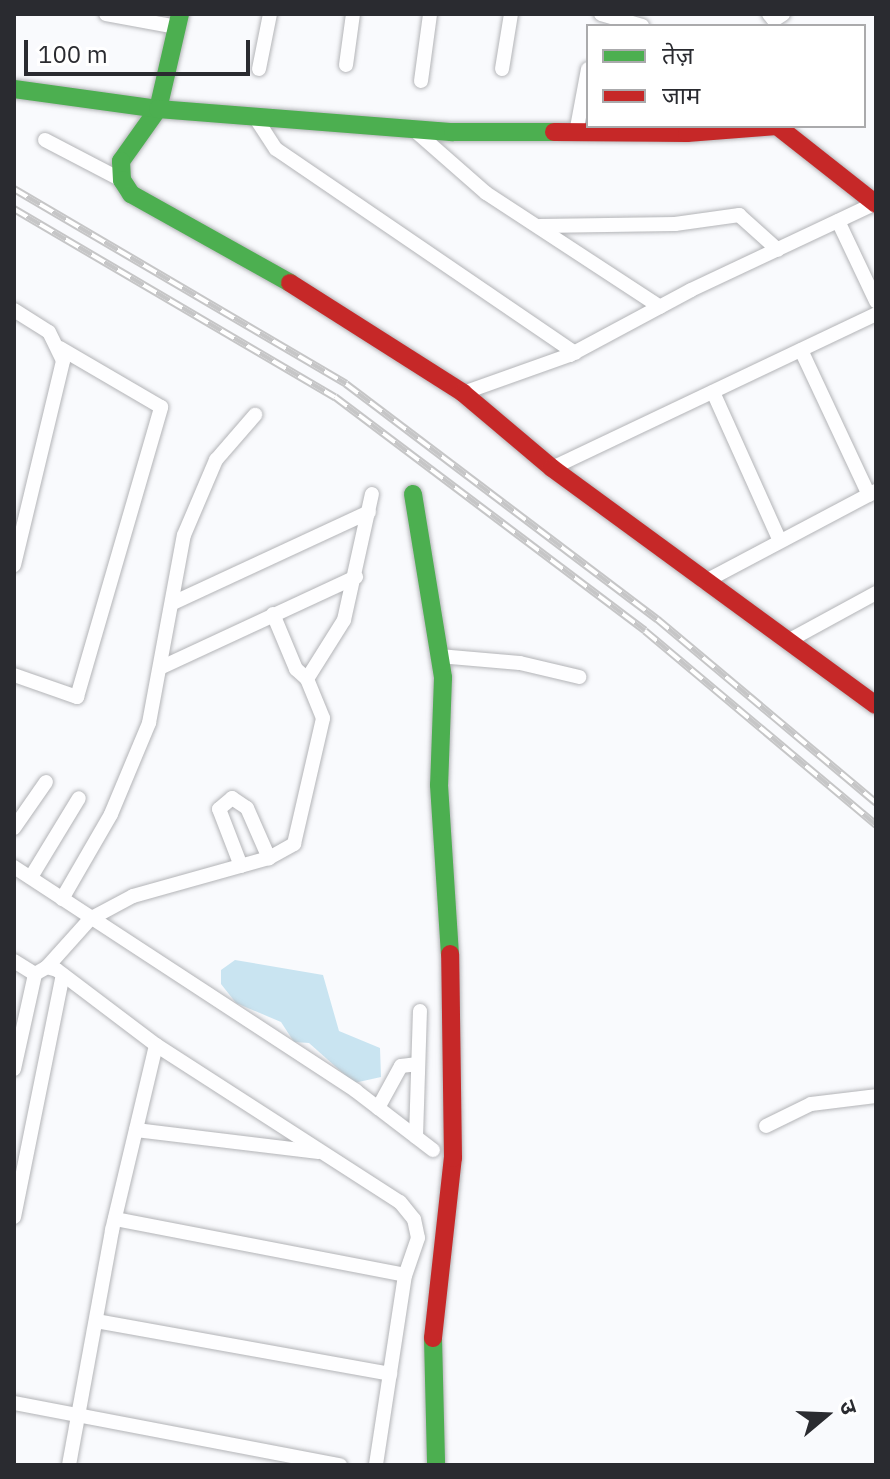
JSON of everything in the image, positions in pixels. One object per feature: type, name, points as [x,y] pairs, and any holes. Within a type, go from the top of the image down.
[{"type":"street","points":[[106,14],[179,21],[158,109],[121,161],[122,180],[131,194],[277,275],[463,393],[552,468],[876,705]]},
{"type":"street","points":[[259,69],[270,14]]},
{"type":"street","points":[[346,65],[353,14]]},
{"type":"street","points":[[421,81],[430,14]]},
{"type":"street","points":[[502,69],[511,14]]},
{"type":"street","points":[[601,14],[635,24]]},
{"type":"street","points":[[576,133],[586,80]]},
{"type":"street","points":[[14,89],[158,109],[413,129],[576,133],[720,128]]},
{"type":"street","points":[[255,117],[276,149],[575,353]]},
{"type":"street","points":[[463,393],[575,353],[660,307],[876,204],[780,128]]},
{"type":"street","points":[[413,129],[486,193],[660,307]]},
{"type":"street","points":[[45,140],[122,180]]},
{"type":"street","points":[[540,226],[675,224],[739,215],[778,250]]},
{"type":"street","points":[[838,221],[876,301]]},
{"type":"street","points":[[14,310],[49,332],[60,348],[63,361],[40,473],[14,565]]},
{"type":"street","points":[[552,468],[876,314]]},
{"type":"street","points":[[14,675],[77,697],[161,407],[60,348]]},
{"type":"street","points":[[704,582],[779,539],[872,493],[801,350]]},
{"type":"street","points":[[713,392],[779,539]]},
{"type":"street","points":[[62,899],[131,768],[162,667],[184,535],[211,473],[255,415]]},
{"type":"street","points":[[307,679],[338,634],[356,577],[372,494]]},
{"type":"street","points":[[413,494],[439,656],[439,810],[451,975],[453,1158],[432,1343],[436,1465]]},
{"type":"street","points":[[173,603],[369,512]]},
{"type":"street","points":[[162,667],[356,577]]},
{"type":"street","points":[[788,641],[876,593]]},
{"type":"street","points":[[14,1069],[41,971],[90,919],[133,896],[269,858],[294,844],[323,718],[307,679],[296,669],[273,614]]},
{"type":"street","points":[[439,656],[520,663],[579,677]]},
{"type":"street","points":[[14,828],[46,782]]},
{"type":"street","points":[[31,877],[79,798]]},
{"type":"street","points":[[241,866],[219,809],[232,798],[247,808],[269,858]]},
{"type":"street","points":[[14,867],[378,1108],[433,1150]]},
{"type":"street","points":[[14,961],[63,975],[156,1045],[400,1202],[414,1219],[418,1238],[405,1275],[376,1465]]},
{"type":"street","points":[[14,1217],[63,975]]},
{"type":"street","points":[[416,1137],[420,1011]]},
{"type":"street","points":[[69,1465],[115,1219],[156,1045]]},
{"type":"street","points":[[378,1108],[401,1066],[418,1064]]},
{"type":"street","points":[[766,1126],[811,1104],[876,1096]]},
{"type":"street","points":[[136,1130],[323,1152]]},
{"type":"street","points":[[115,1219],[405,1275]]},
{"type":"street","points":[[96,1321],[390,1374]]},
{"type":"street","points":[[14,1403],[340,1465]]},
{"type":"water","points":[[235,960],[323,975],[339,1031],[380,1048],[381,1077],[354,1083],[309,1043],[294,1042],[281,1022],[236,1003],[221,984],[221,970]]},
{"type":"railway","points":[[14,189],[346,384],[657,619],[876,803]]},
{"type":"railway","points":[[14,209],[335,397],[645,631],[876,825]]},
{"type":"traffic: fast","points":[[180,14],[158,109],[121,161],[122,180],[131,194],[290,283]]},
{"type":"traffic: fast","points":[[14,89],[158,109],[453,132],[554,132]]},
{"type":"traffic: fast","points":[[413,494],[443,678],[439,785],[450,954]]},
{"type":"traffic: fast","points":[[433,1338],[436,1465]]},
{"type":"traffic: jam","points":[[554,132],[687,133],[751,128]]},
{"type":"traffic: jam","points":[[780,128],[876,204]]},
{"type":"traffic: jam","points":[[290,283],[463,393],[552,468],[876,705]]},
{"type":"traffic: jam","points":[[433,1338],[453,1158],[450,954]]}]
